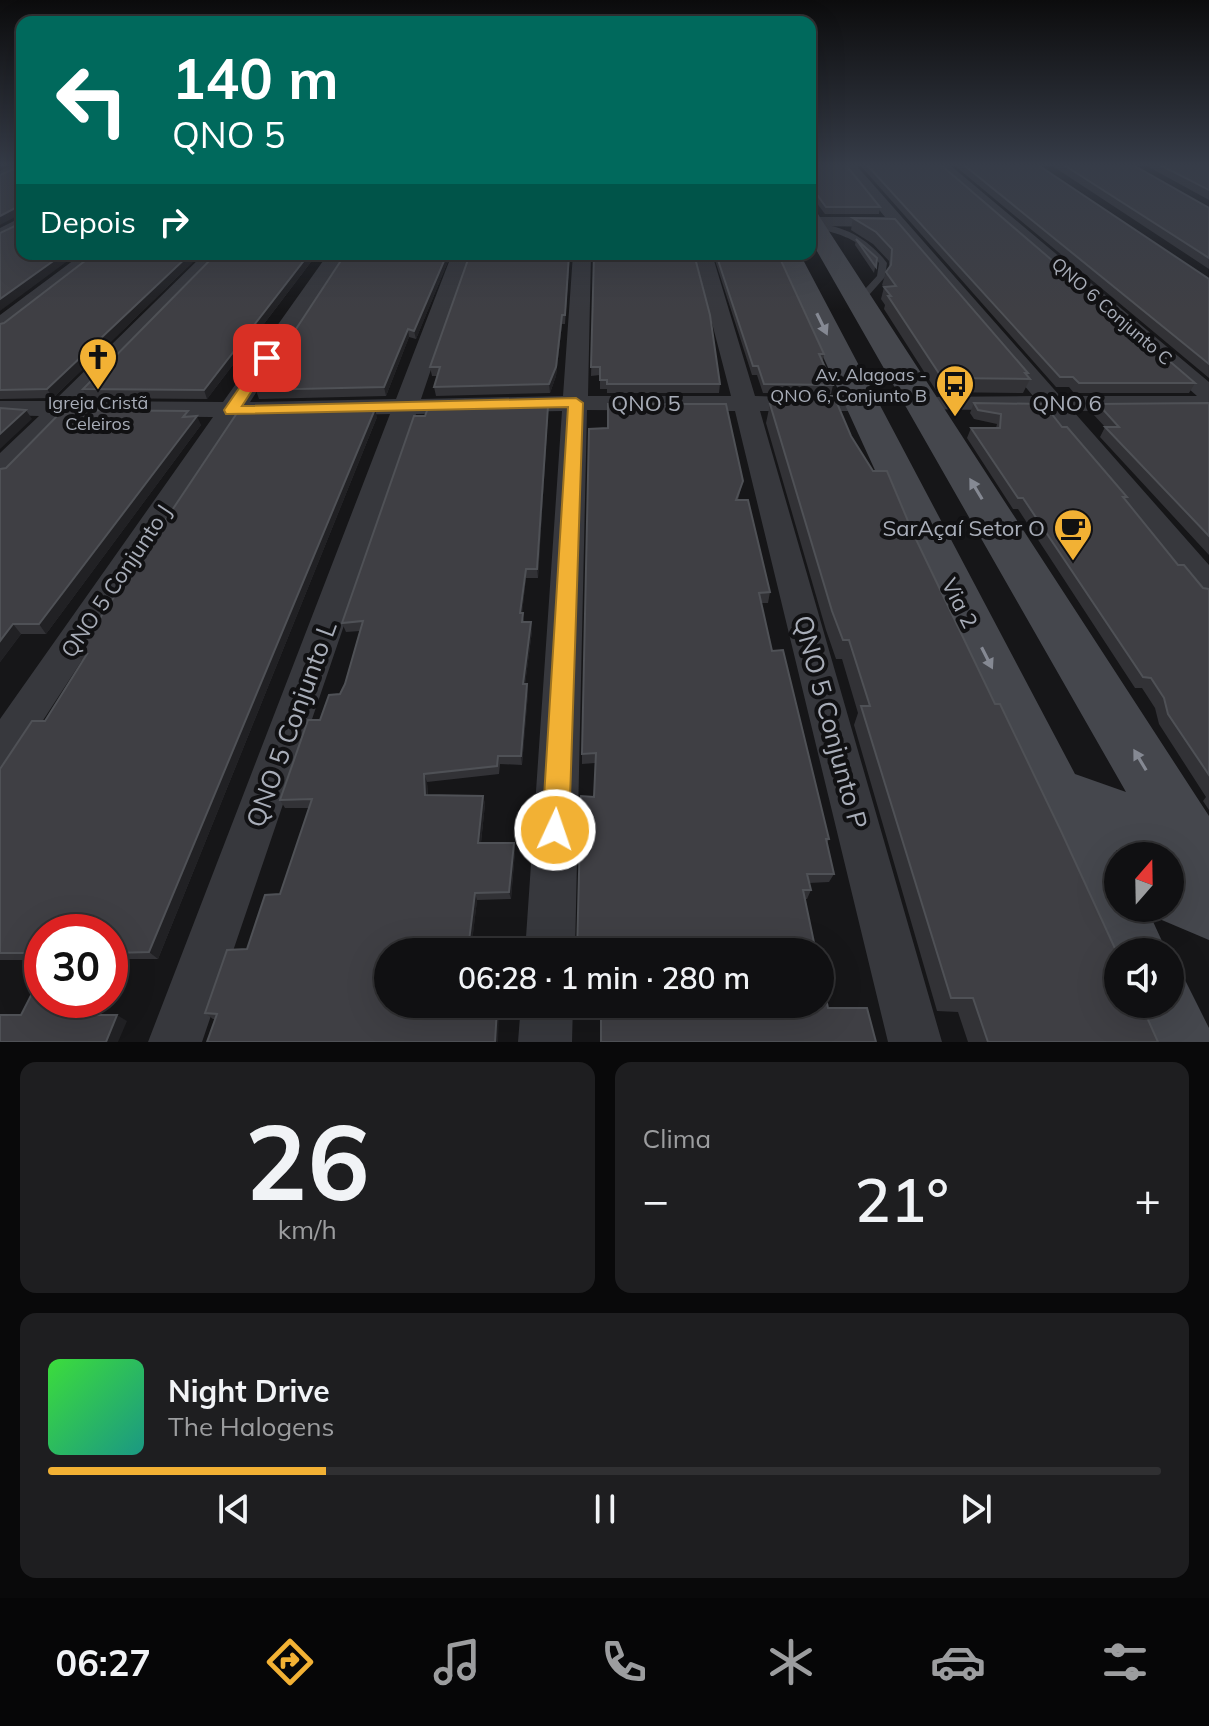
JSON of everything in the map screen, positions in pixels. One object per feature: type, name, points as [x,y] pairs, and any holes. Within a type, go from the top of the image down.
[{"type":"main road","points":[[816,241],[925,404],[1209,874]]},
{"type":"main road","name":"Via 2","points":[[816,249],[860,404],[1055,794],[1104,870]]},
{"type":"main road","points":[[1055,794],[1072,804],[1124,823],[1169,808]]},
{"type":"main road","points":[[1184,911],[1209,907]]},
{"type":"main road","points":[[1165,1018],[1177,1042]]},
{"type":"street","points":[[892,214],[1209,587]]},
{"type":"street","name":"QNO 6 Conjunto C","points":[[999,214],[1209,394]]},
{"type":"street","points":[[816,234],[899,222]]},
{"type":"street","points":[[0,325],[85,260]]},
{"type":"street","points":[[0,469],[208,260]]},
{"type":"street","name":"QNO 5 Conjunto J","points":[[0,752],[333,260]]},
{"type":"street","name":"QNO 5 Conjunto L","points":[[175,1042],[459,260]]},
{"type":"street","points":[[551,938],[582,260]]},
{"type":"street","name":"QNO 5 Conjunto P","points":[[705,260],[789,559],[915,1042]]},
{"type":"street","name":"QNO 5","points":[[0,408],[231,410],[576,403],[860,404]]},
{"type":"street","name":"QNO 6","points":[[925,404],[1209,403]]},
{"type":"street","points":[[545,1042],[546,1018]]},
{"type":"lane","points":[[816,235],[845,232],[868,242],[883,263],[881,277],[858,302]]},
{"type":"lane","points":[[816,236],[868,242]]},
{"type":"building","points":[[911,214],[998,214],[1195,383],[1079,383],[1073,377],[1060,377]]},
{"type":"building","points":[[1024,214],[1111,214],[1209,279],[1209,364]]},
{"type":"building","points":[[1140,214],[1209,214],[1209,258]]},
{"type":"building","points":[[853,218],[895,219],[1030,379],[942,378],[884,287],[896,286],[886,272],[891,265],[892,249],[876,232]]},
{"type":"building","points":[[16,225],[16,260],[55,260],[0,299],[0,233]]},
{"type":"building","points":[[856,239],[877,258],[876,267]]},
{"type":"building","points":[[86,260],[184,260],[47,389],[0,390],[0,324]]},
{"type":"building","points":[[210,260],[304,260],[204,390],[83,389]]},
{"type":"building","points":[[444,260],[414,331],[408,329],[384,387],[256,390],[340,262]]},
{"type":"building","points":[[468,260],[569,260],[565,315],[562,315],[556,367],[549,384],[434,387],[440,367],[430,367]]},
{"type":"building","points":[[594,260],[696,260],[710,315],[720,384],[607,384],[607,380],[600,380],[600,367],[591,367]]},
{"type":"building","points":[[718,260],[781,260],[824,354],[819,354],[833,385],[764,384],[758,366],[753,366]]},
{"type":"building","points":[[773,396],[834,396],[851,436],[873,471],[887,471],[913,533],[995,704],[1000,704],[1110,938],[1104,938],[1104,1018],[1147,1018],[1158,1042],[988,1042],[973,998],[951,998],[861,706],[870,706],[849,640],[843,640],[832,611],[770,404],[776,404]]},
{"type":"building","points":[[974,403],[1044,404],[1127,497],[1123,497],[1178,565],[1184,565],[1203,588],[1209,589],[1209,775],[1168,714],[1164,698],[1151,678],[1143,677],[1023,498],[1018,498],[971,428],[1000,428],[1001,414],[978,410]]},
{"type":"building","points":[[1209,403],[1209,536],[1105,427],[1119,427],[1098,404]]},
{"type":"building","points":[[608,404],[726,404],[743,481],[736,500],[748,500],[770,592],[759,593],[772,651],[783,650],[829,839],[826,839],[834,874],[807,874],[811,890],[803,890],[813,938],[577,938],[581,796],[594,797],[596,753],[582,754],[589,429],[608,428]]},
{"type":"building","points":[[548,406],[537,569],[526,569],[520,613],[523,613],[522,622],[531,622],[523,684],[527,684],[521,756],[498,756],[497,766],[424,774],[425,795],[483,796],[478,843],[514,843],[509,892],[475,893],[469,938],[374,938],[374,1018],[496,1018],[495,1042],[207,1042],[217,1014],[205,1013],[227,950],[247,949],[265,895],[280,894],[312,799],[280,800],[308,720],[320,720],[329,695],[340,694],[345,684],[363,621],[342,623],[414,416],[425,416],[428,408]]},
{"type":"building","points":[[0,408],[26,410],[0,434]]},
{"type":"building","points":[[375,409],[149,952],[128,953],[128,914],[24,914],[24,953],[0,953],[0,769],[32,721],[45,721],[87,654],[76,654],[237,413]]},
{"type":"building","points":[[63,410],[188,411],[183,417],[197,416],[39,624],[13,624],[0,641],[0,469],[6,468]]},
{"type":"building","points":[[834,1008],[867,1008],[876,1042],[601,1042],[601,1018],[834,1018]]},
{"type":"building","points":[[24,1009],[24,1018],[116,1018],[106,1042],[0,1042],[0,1015],[21,1015]]},
{"type":"place","name":"Igreja Cristã Celeiros","points":[[98,391]]},
{"type":"place","name":"Av. Alagoas - QNO 6, Conjunto B","points":[[955,418]]},
{"type":"place","name":"SarAçaí Setor O","points":[[1073,562]]},
{"type":"route","points":[[267,358],[231,410],[576,403],[555,830]]}]
